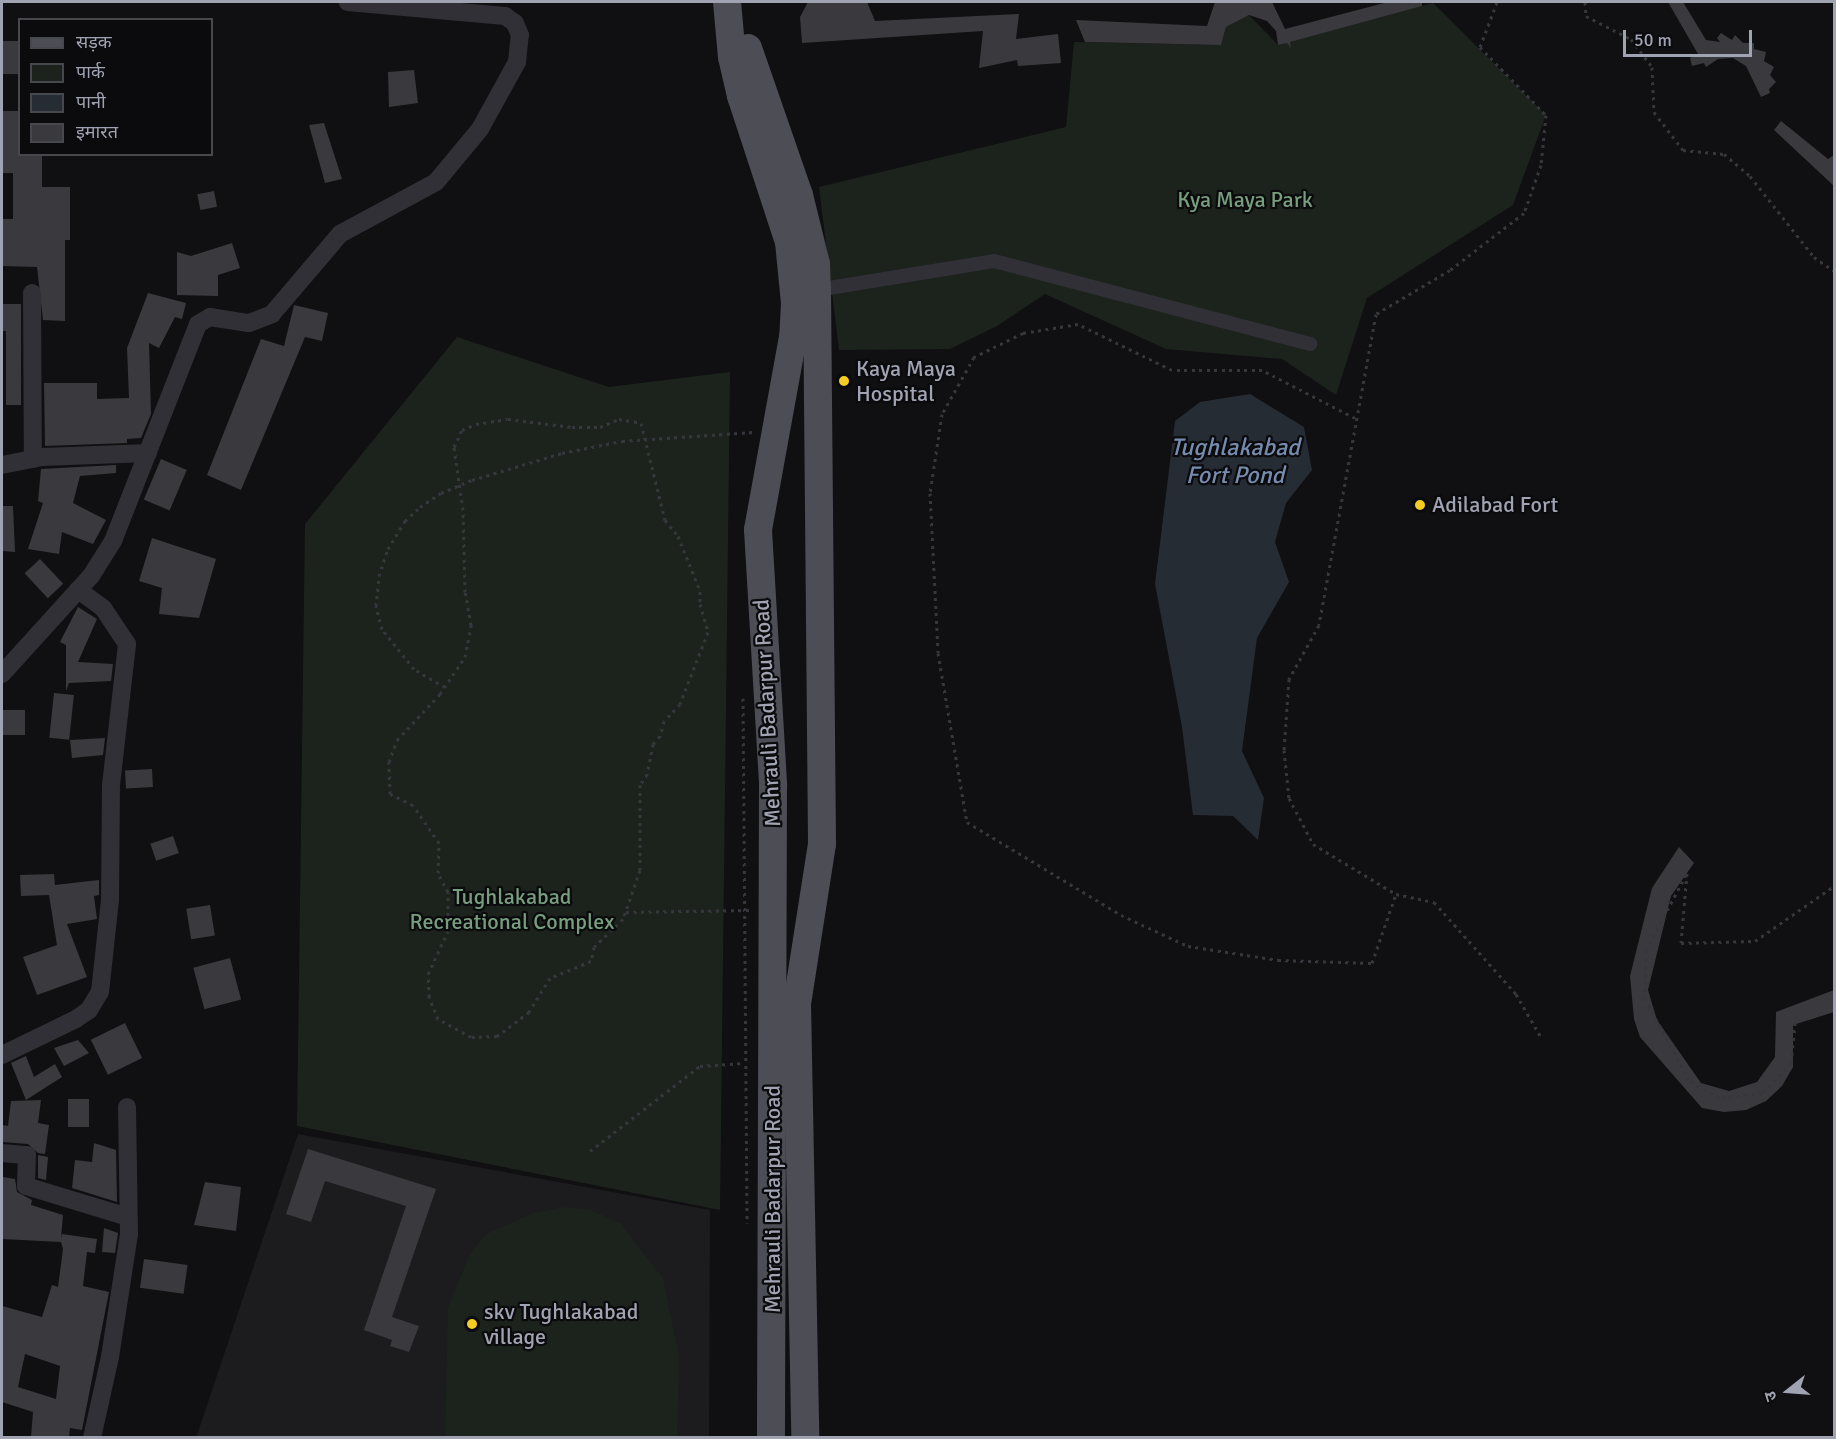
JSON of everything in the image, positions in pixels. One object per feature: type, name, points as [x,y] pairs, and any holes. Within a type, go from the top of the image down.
[{"type":"main road","name":"Mehrauli Badarpur Road","points":[[728,2],[727,26],[741,96],[778,206],[794,273],[793,337],[764,431],[758,530],[773,786],[771,1437]]},
{"type":"main road","name":"Mehrauli Badarpur Road","points":[[747,2],[746,38],[752,68],[799,195],[816,264],[822,844],[797,1004],[805,1437]]},
{"type":"street","points":[[2,674],[78,590],[113,541],[189,343],[203,319],[249,323],[272,314],[340,234],[436,182],[469,145],[517,62],[520,35],[515,23],[505,16],[465,6],[348,2]]},
{"type":"street","points":[[817,290],[994,261],[1310,344]]},
{"type":"street","points":[[32,293],[33,459]]},
{"type":"street","points":[[2,465],[33,459],[105,452],[148,453]]},
{"type":"street","points":[[2,1054],[76,1019],[89,1010],[100,992],[110,900],[111,786],[127,644],[103,608],[78,590]]},
{"type":"street","points":[[92,1437],[121,1294],[128,1217],[127,1107]]},
{"type":"street","points":[[2,1153],[27,1155],[26,1186],[128,1217]]},
{"type":"path","points":[[1497,2],[1480,46],[1546,116],[1542,165],[1524,213],[1450,270],[1376,314],[1355,418],[1319,625],[1289,679],[1284,750],[1289,798],[1313,844],[1396,894],[1434,902],[1516,994],[1542,1040]]},
{"type":"path","points":[[1585,2],[1586,16],[1631,39],[1652,68],[1654,112],[1683,150],[1724,154],[1750,176],[1814,257],[1834,271]]},
{"type":"path","points":[[1355,418],[1262,370],[1172,370],[1078,324],[1023,333],[974,357],[942,414],[930,493],[938,653],[967,822],[1121,915],[1188,946],[1278,960],[1372,963],[1396,894]]},
{"type":"path","points":[[508,419],[572,428],[600,427],[620,419],[641,423],[647,442],[653,479],[665,520],[678,536],[700,591],[700,604],[708,632],[680,704],[664,722],[660,736],[653,744],[647,774],[640,785],[640,870],[626,912],[594,947],[591,961],[550,978],[529,1012],[497,1036],[471,1036],[438,1019],[429,997],[428,974],[448,931],[448,892],[438,873],[436,856],[439,843],[412,805],[390,794],[389,762],[397,740],[461,666],[471,626],[459,488],[454,447],[462,430],[476,424],[508,419]]},
{"type":"path","points":[[445,687],[414,669],[382,629],[376,606],[379,576],[388,549],[405,521],[441,493],[459,488],[472,480],[562,453],[622,441],[647,442],[764,431]]},
{"type":"path","points":[[750,443],[764,431]]},
{"type":"path","points":[[743,685],[742,910],[747,1225]]},
{"type":"path","points":[[1796,1015],[1791,1063],[1762,1093],[1719,1098],[1689,1080],[1645,999],[1646,950],[1687,873],[1681,943],[1755,941],[1834,886]]},
{"type":"path","points":[[626,912],[773,909]]},
{"type":"path","points":[[590,1152],[700,1066],[744,1063]]},
{"type":"shaded area","name":"skv Tughlakabad village","points":[[298,1134],[710,1210],[709,1437],[196,1438]]},
{"type":"green space","name":"Kya Maya Park","points":[[1433,3],[1546,115],[1513,205],[1367,298],[1336,395],[1282,359],[1166,349],[1045,294],[997,326],[950,349],[839,350],[819,187],[1066,127],[1074,42],[1221,45],[1226,27],[1249,15],[1278,45]]},
{"type":"green space","name":"Tughlakabad Recreational Complex","points":[[457,337],[609,387],[730,372],[720,1210],[297,1126],[305,524]]},
{"type":"green space","points":[[565,1207],[591,1210],[620,1223],[663,1278],[679,1357],[677,1437],[445,1437],[448,1307],[469,1256],[486,1234],[533,1213]]},
{"type":"water","name":"Tughlakabad Fort Pond","points":[[1250,394],[1304,427],[1312,470],[1286,503],[1275,542],[1289,582],[1257,638],[1242,751],[1264,798],[1258,840],[1233,816],[1193,815],[1182,727],[1155,584],[1175,421],[1200,402]]},
{"type":"building","points":[[808,2],[867,2],[875,21],[1019,14],[1016,39],[1058,34],[1061,63],[1018,66],[1017,60],[979,68],[983,31],[802,43],[800,17]]},
{"type":"building","points":[[1215,2],[1272,2],[1285,29],[1388,2],[1422,2],[1422,6],[1290,42],[1291,48],[1287,43],[1278,45],[1276,31],[1267,21],[1249,15],[1226,27],[1221,45],[1085,42],[1076,20],[1207,26]]},
{"type":"building","points":[[1668,2],[1683,2],[1706,40],[1720,42],[1717,38],[1721,33],[1732,40],[1735,35],[1743,43],[1754,43],[1754,49],[1766,52],[1764,61],[1774,67],[1770,75],[1776,82],[1769,89],[1770,93],[1761,97],[1746,66],[1733,58],[1718,59],[1706,67],[1704,63],[1692,66],[1690,58],[1698,54]]},
{"type":"building","points":[[2,41],[18,41],[18,74],[2,74]]},
{"type":"building","points":[[414,70],[418,103],[389,107],[388,72]]},
{"type":"building","points":[[2,111],[18,111],[18,156],[42,156],[42,187],[70,187],[70,240],[65,240],[65,321],[43,320],[37,267],[2,266],[2,219],[13,219],[13,173],[2,173]]},
{"type":"building","points":[[1781,121],[1828,159],[1834,155],[1834,186],[1774,130]]},
{"type":"building","points":[[324,123],[342,179],[325,183],[309,125]]},
{"type":"building","points":[[214,191],[217,207],[200,210],[197,194]]},
{"type":"building","points":[[232,243],[240,268],[218,275],[218,296],[177,295],[177,252],[191,256]]},
{"type":"building","points":[[148,293],[186,303],[182,319],[175,317],[159,348],[149,343],[151,414],[141,438],[127,439],[127,443],[45,446],[44,383],[97,383],[97,399],[129,398],[127,348]]},
{"type":"building","points":[[2,304],[21,304],[21,405],[6,405],[6,331],[2,331]]},
{"type":"building","points":[[294,305],[328,313],[322,341],[305,337],[241,490],[207,475],[261,339],[284,346]]},
{"type":"building","points":[[161,459],[187,470],[170,510],[144,500]]},
{"type":"building","points":[[116,465],[116,473],[80,476],[73,503],[106,520],[93,544],[62,532],[59,554],[28,549],[43,503],[38,501],[41,469]]},
{"type":"building","points":[[2,506],[13,506],[15,552],[2,551]]},
{"type":"building","points":[[152,538],[216,559],[199,618],[159,614],[162,588],[139,581]]},
{"type":"building","points":[[40,559],[63,584],[48,598],[25,573]]},
{"type":"building","points":[[78,607],[97,619],[78,662],[113,664],[111,681],[69,683],[66,691],[66,645],[60,642]]},
{"type":"building","points":[[54,693],[74,695],[69,740],[49,738]]},
{"type":"building","points":[[2,710],[25,710],[25,735],[2,735]]},
{"type":"building","points":[[105,738],[103,755],[72,758],[70,740]]},
{"type":"building","points":[[152,769],[153,787],[126,788],[125,770]]},
{"type":"building","points":[[173,836],[179,853],[156,861],[150,844]]},
{"type":"building","points":[[1679,847],[1694,863],[1671,896],[1648,990],[1657,1020],[1701,1083],[1729,1091],[1757,1082],[1775,1057],[1776,1012],[1834,990],[1834,1012],[1793,1025],[1793,1067],[1782,1086],[1766,1101],[1746,1110],[1724,1112],[1702,1108],[1640,1037],[1634,1019],[1630,976],[1652,888]]},
{"type":"building","points":[[54,874],[55,885],[99,880],[99,895],[94,896],[97,919],[67,924],[87,977],[37,995],[23,957],[57,945],[49,895],[21,896],[20,875]]},
{"type":"building","points":[[210,905],[215,936],[191,939],[186,909]]},
{"type":"building","points":[[230,958],[241,1000],[204,1009],[193,968]]},
{"type":"building","points":[[125,1023],[142,1058],[108,1075],[91,1040]]},
{"type":"building","points":[[78,1040],[89,1053],[64,1066],[54,1048]]},
{"type":"building","points":[[26,1056],[34,1077],[55,1064],[62,1077],[26,1100],[11,1063]]},
{"type":"building","points":[[68,1099],[89,1099],[89,1127],[68,1127]]},
{"type":"building","points":[[41,1100],[38,1123],[49,1125],[45,1154],[38,1153],[28,1144],[2,1142],[2,1125],[8,1126],[11,1101]]},
{"type":"building","points":[[94,1143],[116,1150],[117,1202],[72,1188],[75,1160],[92,1162]]},
{"type":"building","points":[[308,1149],[436,1189],[392,1317],[419,1326],[409,1352],[390,1346],[392,1340],[364,1330],[406,1206],[325,1181],[311,1222],[286,1214]]},
{"type":"building","points":[[38,1155],[48,1157],[46,1180],[38,1178]]},
{"type":"building","points":[[3,1177],[15,1179],[17,1192],[32,1200],[31,1205],[63,1215],[61,1239],[62,1234],[97,1239],[95,1253],[87,1252],[83,1286],[109,1292],[82,1430],[70,1428],[69,1437],[31,1437],[33,1412],[2,1402],[2,1306],[42,1317],[52,1285],[58,1287],[63,1249],[61,1242],[2,1239]],"holes":[[[25,1354],[60,1366],[56,1399],[18,1387]]]},
{"type":"building","points":[[205,1182],[241,1187],[236,1231],[194,1225]]},
{"type":"building","points":[[104,1228],[118,1233],[115,1253],[102,1252]]},
{"type":"building","points":[[144,1259],[188,1265],[184,1294],[140,1288]]},
{"type":"place","name":"Kaya Maya Hospital","points":[[844,381]]},
{"type":"place","name":"Adilabad Fort","points":[[1420,505]]},
{"type":"place","name":"skv Tughlakabad village","points":[[472,1324]]}]
